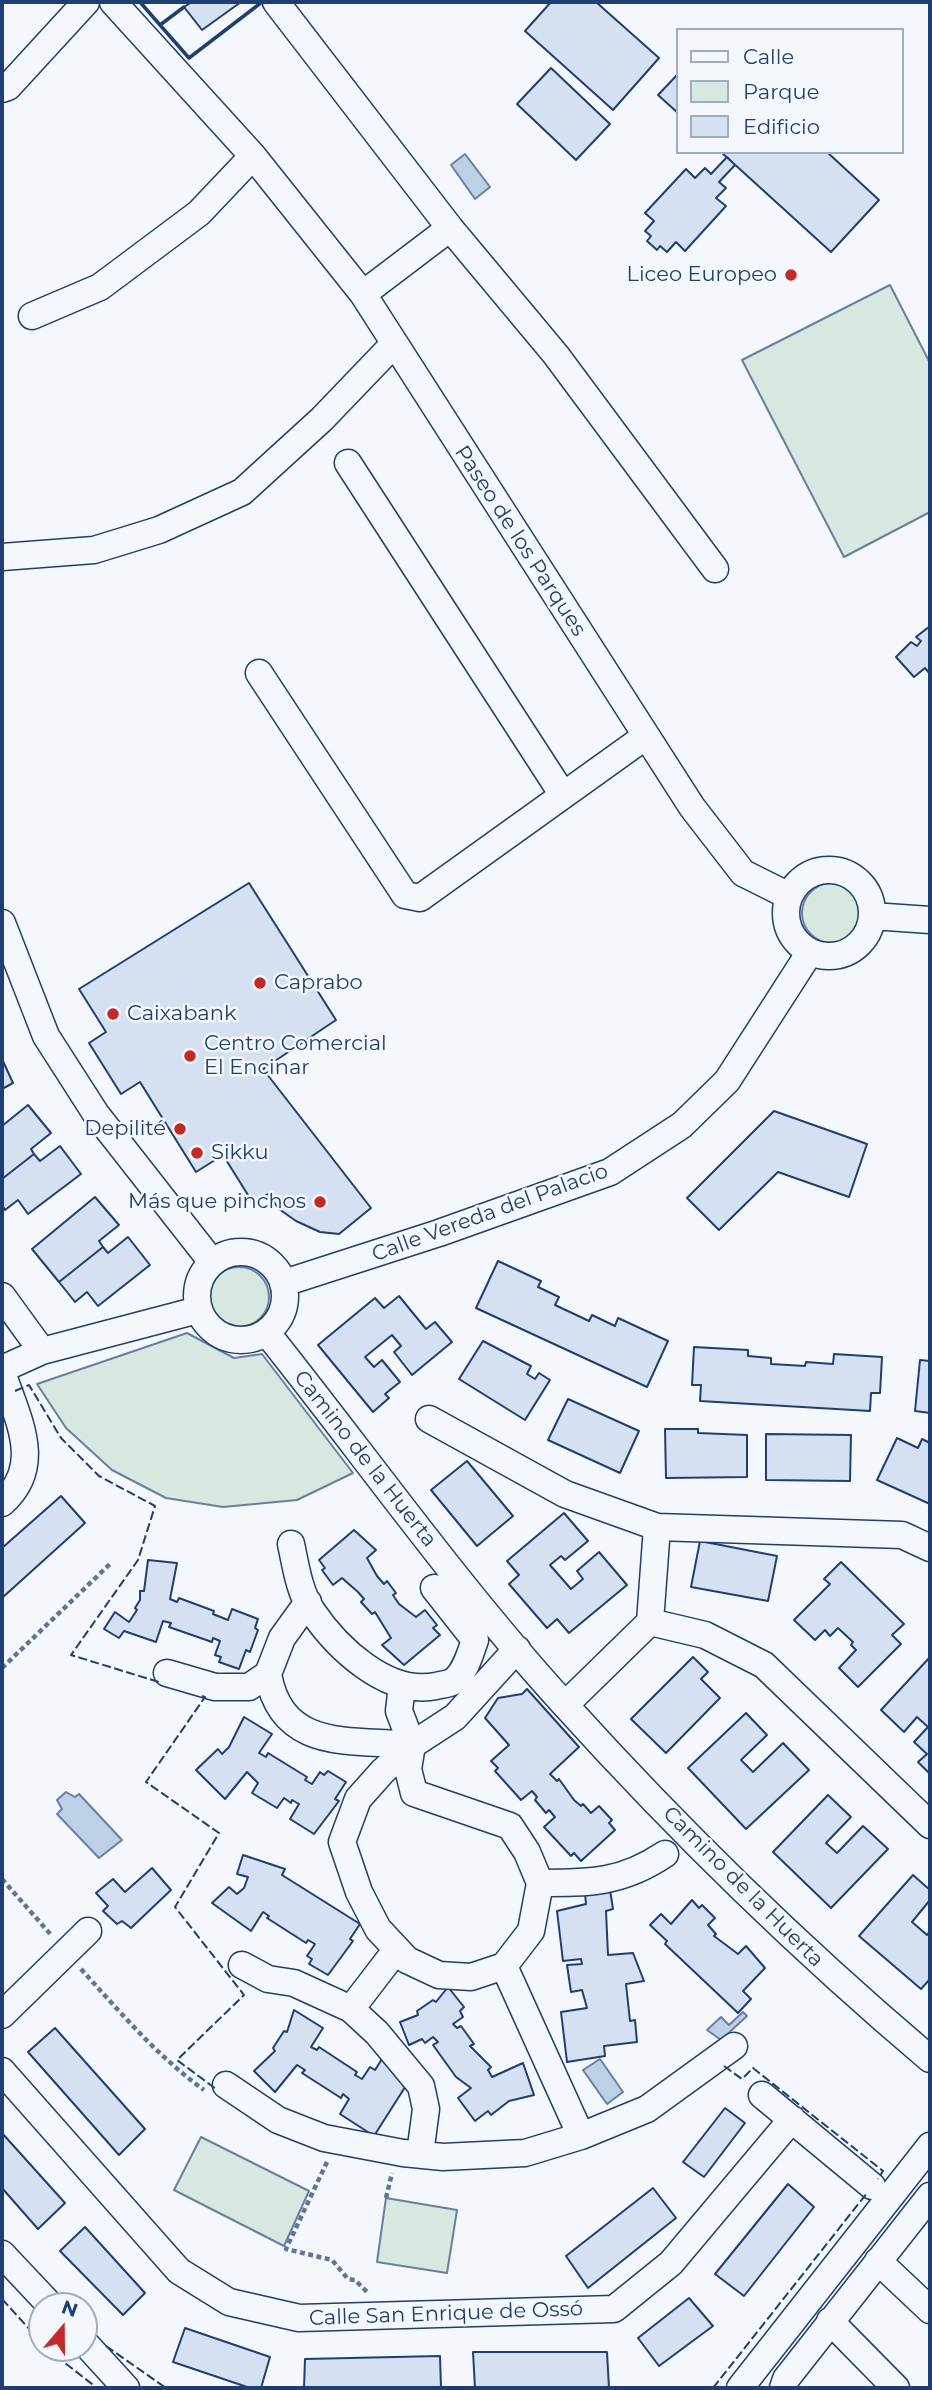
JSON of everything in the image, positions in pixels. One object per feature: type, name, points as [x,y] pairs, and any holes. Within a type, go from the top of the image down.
[{"type":"street","points":[[2,89],[8,87],[51,44],[86,2]]},
{"type":"street","name":"Paseo de los Parques","points":[[113,2],[253,156],[363,294],[393,345],[692,807],[743,873],[789,896]]},
{"type":"street","points":[[276,2],[450,228],[556,355],[715,569]]},
{"type":"street","points":[[32,316],[100,287],[199,213],[253,156]]},
{"type":"street","points":[[363,294],[450,228]]},
{"type":"street","points":[[2,557],[94,550],[159,530],[242,492],[322,419],[393,345]]},
{"type":"street","points":[[348,463],[563,795]]},
{"type":"street","points":[[259,673],[405,895],[419,898],[646,736]]},
{"type":"street","points":[[824,870],[839,871],[853,877],[864,887],[871,901],[872,916],[869,929],[851,951],[824,956],[799,945],[786,922],[789,896],[797,883],[810,874],[824,870]]},
{"type":"street","points":[[872,916],[930,920]]},
{"type":"street","points":[[2,923],[46,1036],[96,1114],[212,1262]]},
{"type":"street","name":"Calle Vereda del Palacio","points":[[284,1283],[439,1233],[611,1172],[682,1125],[727,1081],[810,952]]},
{"type":"street","points":[[228,1253],[253,1254],[275,1268],[284,1283],[286,1301],[280,1319],[267,1333],[252,1340],[235,1341],[219,1336],[206,1325],[198,1310],[196,1292],[201,1275],[212,1262],[228,1253]]},
{"type":"street","points":[[2,1296],[42,1352]]},
{"type":"street","points":[[2,1503],[18,1489],[27,1449],[2,1371],[42,1352],[198,1310]]},
{"type":"street","name":"Camino de la Huerta","points":[[267,1333],[376,1476],[565,1705],[739,1886],[847,1988],[930,2059]]},
{"type":"street","points":[[429,1419],[565,1494],[657,1527],[902,1535],[930,1548]]},
{"type":"street","points":[[565,1705],[650,1622],[657,1527]]},
{"type":"street","points":[[290,1544],[300,1586],[308,1602],[338,1643],[378,1674],[402,1685],[426,1688],[452,1682],[466,1665],[475,1640],[434,1588]]},
{"type":"street","points":[[308,1602],[282,1639],[268,1674],[272,1695],[284,1717],[303,1729],[349,1743],[412,1745]]},
{"type":"street","points":[[650,1622],[705,1635],[764,1665],[930,1825]]},
{"type":"street","points":[[402,1685],[399,1711],[412,1745],[408,1769],[414,1793],[510,1826],[527,1852],[540,1883],[531,1931],[503,1966],[471,1977],[439,1975],[407,1960],[378,1929],[342,1842],[358,1798],[412,1745],[455,1717],[517,1649]]},
{"type":"street","points":[[167,1673],[215,1688],[249,1687],[268,1674]]},
{"type":"street","name":"Camino de la Huerta","points":[[540,1883],[596,1883],[640,1871],[665,1854]]},
{"type":"street","points":[[2,2015],[88,1931]]},
{"type":"street","points":[[351,2009],[397,1949]]},
{"type":"street","points":[[242,1965],[268,1979],[294,1983],[351,2009],[421,2085],[426,2109],[420,2154]]},
{"type":"street","points":[[503,1966],[580,2136]]},
{"type":"street","points":[[226,2085],[278,2120],[324,2138],[443,2157],[525,2153],[580,2136],[647,2109],[734,2046]]},
{"type":"street","name":"Calle San Enrique de Ossó","points":[[2,2071],[179,2271],[229,2302],[299,2318],[614,2309],[671,2263],[792,2119]]},
{"type":"street","points":[[762,2095],[872,2186]]},
{"type":"street","points":[[740,2388],[930,2146]]},
{"type":"street","points":[[783,2388],[786,2379],[830,2321],[930,2196]]},
{"type":"street","points":[[2,2254],[38,2292]]},
{"type":"street","points":[[878,2261],[930,2310]]},
{"type":"street","points":[[830,2321],[896,2388]]},
{"type":"street","points":[[98,2357],[126,2388]]},
{"type":"path","points":[[2,1668],[112,1563]]},
{"type":"path","points":[[329,2158],[286,2249],[332,2260],[348,2278],[355,2280],[371,2296],[380,2316]]},
{"type":"path","points":[[386,2198],[392,2172]]},
{"type":"green space","points":[[890,285],[930,363],[930,512],[844,557],[742,360]]},
{"type":"green space","points":[[832,883],[849,888],[857,896],[862,913],[857,930],[849,938],[832,943],[815,938],[807,930],[802,913],[807,896],[815,888]]},
{"type":"green space","points":[[233,1267],[245,1267],[261,1275],[267,1285],[267,1309],[261,1319],[245,1327],[233,1327],[217,1319],[209,1303],[209,1291],[217,1275]]},
{"type":"green space","points":[[187,1333],[234,1358],[262,1354],[353,1473],[297,1500],[223,1507],[166,1498],[112,1470],[66,1428],[37,1384]]},
{"type":"green space","points":[[201,2137],[309,2191],[284,2246],[174,2190]]},
{"type":"green space","points":[[386,2198],[457,2210],[447,2273],[377,2262]]},
{"type":"water","points":[[465,154],[490,187],[475,199],[451,165]]},
{"type":"water","points":[[66,1792],[75,1797],[79,1794],[122,1840],[99,1858],[57,1814],[62,1809],[57,1800]]},
{"type":"water","points":[[743,2012],[747,2016],[721,2040],[707,2030],[721,2017],[729,2025]]},
{"type":"water","points":[[600,2059],[623,2092],[607,2104],[583,2070]]},
{"type":"building","points":[[192,2],[241,2],[202,30],[184,7]]},
{"type":"building","points":[[551,2],[596,2],[659,58],[613,110],[525,31]]},
{"type":"building","points":[[551,68],[610,124],[576,160],[517,104]]},
{"type":"building","points":[[676,76],[676,111],[658,95]]},
{"type":"building","points":[[723,154],[829,154],[879,200],[831,252]]},
{"type":"building","points":[[727,157],[735,165],[719,182],[726,188],[716,198],[726,206],[685,251],[676,242],[667,252],[660,246],[657,250],[647,241],[651,236],[645,231],[654,221],[645,213],[686,169],[695,178],[705,168],[711,174]]},
{"type":"building","points":[[930,626],[930,674],[925,668],[914,677],[896,657],[911,642],[917,646],[921,641],[916,637]]},
{"type":"building","name":"Centro Comercial El Encinar","points":[[249,883],[336,1020],[263,1069],[371,1208],[339,1234],[320,1232],[296,1221],[279,1209],[268,1194],[253,1203],[223,1155],[196,1172],[140,1082],[121,1094],[89,1043],[106,1032],[79,989]]},
{"type":"building","points":[[2,1059],[13,1083],[2,1089]]},
{"type":"building","points":[[28,1105],[51,1133],[31,1149],[34,1154],[2,1179],[2,1126]]},
{"type":"building","points":[[774,1111],[867,1144],[849,1197],[778,1172],[719,1230],[687,1198]]},
{"type":"building","points":[[60,1146],[81,1174],[28,1214],[18,1200],[5,1210],[2,1205],[2,1179],[34,1154],[40,1161]]},
{"type":"building","points":[[95,1197],[119,1225],[99,1241],[103,1247],[59,1282],[32,1249]]},
{"type":"building","points":[[128,1237],[150,1265],[98,1306],[87,1292],[75,1302],[59,1282],[103,1247],[108,1253]]},
{"type":"building","points":[[498,1261],[541,1281],[538,1287],[559,1297],[555,1305],[589,1321],[592,1315],[615,1326],[618,1318],[668,1341],[647,1387],[476,1308]]},
{"type":"building","points":[[399,1296],[426,1329],[435,1322],[452,1342],[412,1375],[394,1352],[401,1346],[392,1335],[365,1357],[374,1367],[382,1360],[400,1382],[385,1394],[389,1398],[373,1412],[318,1345],[375,1298],[384,1308]]},
{"type":"building","points":[[483,1341],[531,1366],[527,1374],[535,1379],[539,1373],[550,1380],[525,1420],[459,1379]]},
{"type":"building","points":[[694,1347],[748,1350],[748,1356],[771,1358],[771,1364],[805,1366],[806,1362],[833,1364],[834,1354],[882,1357],[880,1393],[871,1393],[870,1411],[700,1401],[701,1385],[692,1385]]},
{"type":"building","points":[[920,1360],[930,1361],[930,1413],[915,1411]]},
{"type":"building","points":[[568,1399],[639,1431],[620,1473],[548,1440]]},
{"type":"building","points":[[665,1429],[698,1429],[698,1433],[747,1435],[747,1477],[666,1478]]},
{"type":"building","points":[[766,1434],[851,1435],[850,1481],[766,1480]]},
{"type":"building","points":[[897,1438],[918,1448],[922,1439],[930,1443],[930,1504],[877,1480]]},
{"type":"building","points":[[467,1461],[513,1516],[477,1546],[431,1490]]},
{"type":"building","points":[[61,1496],[85,1523],[2,1598],[2,1548]]},
{"type":"building","points":[[564,1513],[588,1541],[565,1560],[561,1556],[550,1565],[571,1589],[583,1579],[577,1571],[599,1552],[627,1585],[569,1633],[557,1619],[547,1628],[509,1584],[519,1575],[507,1561]]},
{"type":"building","points":[[354,1530],[376,1550],[367,1558],[377,1576],[384,1584],[387,1581],[396,1593],[393,1595],[399,1604],[416,1617],[425,1610],[437,1625],[433,1628],[440,1635],[404,1665],[382,1645],[391,1638],[375,1612],[372,1614],[361,1602],[364,1599],[358,1592],[342,1578],[333,1585],[322,1570],[325,1568],[319,1560]]},
{"type":"building","points":[[700,1541],[777,1556],[768,1601],[691,1587]]},
{"type":"building","points":[[148,1560],[177,1563],[170,1599],[177,1602],[179,1598],[214,1611],[213,1614],[228,1620],[232,1609],[258,1619],[255,1628],[258,1630],[250,1652],[246,1650],[239,1669],[219,1662],[221,1657],[215,1655],[220,1641],[213,1638],[212,1642],[169,1627],[171,1623],[163,1621],[156,1642],[124,1631],[119,1638],[104,1629],[115,1612],[129,1622],[137,1610],[135,1608],[140,1600],[140,1591],[144,1591]]},
{"type":"building","points":[[841,1562],[904,1624],[892,1635],[901,1644],[858,1687],[839,1668],[856,1650],[851,1645],[853,1642],[838,1628],[830,1636],[825,1630],[815,1640],[794,1620],[830,1584],[824,1579]]},
{"type":"building","points":[[693,1657],[708,1672],[701,1679],[720,1698],[666,1753],[631,1719]]},
{"type":"building","points":[[930,1657],[930,1774],[918,1762],[927,1754],[914,1742],[928,1727],[917,1717],[904,1732],[881,1710]]},
{"type":"building","points":[[527,1689],[579,1747],[550,1774],[557,1781],[559,1779],[581,1806],[583,1804],[591,1813],[599,1806],[612,1820],[609,1823],[615,1830],[581,1861],[574,1853],[571,1856],[544,1827],[555,1817],[549,1810],[546,1813],[535,1800],[537,1797],[532,1791],[521,1800],[495,1771],[498,1768],[491,1761],[509,1745],[485,1718],[498,1698],[522,1694]]},
{"type":"building","points":[[746,1713],[767,1735],[741,1760],[753,1772],[783,1743],[809,1770],[746,1829],[688,1768]]},
{"type":"building","points":[[244,1717],[272,1734],[259,1753],[266,1757],[268,1753],[307,1777],[305,1780],[312,1784],[320,1772],[324,1775],[328,1771],[346,1782],[335,1799],[339,1801],[314,1834],[290,1819],[299,1804],[284,1798],[277,1808],[252,1793],[258,1783],[247,1772],[225,1799],[196,1770],[218,1749],[222,1754],[229,1747]]},
{"type":"building","points":[[828,1795],[851,1817],[826,1843],[837,1853],[863,1826],[888,1849],[831,1908],[773,1852]]},
{"type":"building","points":[[243,1855],[285,1869],[282,1875],[360,1924],[350,1939],[353,1941],[328,1975],[309,1964],[312,1959],[307,1956],[315,1944],[308,1940],[306,1943],[267,1918],[269,1916],[263,1912],[251,1931],[212,1903],[229,1887],[237,1894],[244,1888],[248,1877],[237,1874]]},
{"type":"building","points":[[152,1868],[171,1890],[131,1928],[122,1921],[117,1924],[103,1911],[108,1906],[96,1893],[113,1879],[125,1892]]},
{"type":"building","points":[[913,1875],[930,1890],[930,1900],[912,1922],[927,1935],[930,1931],[930,1979],[921,1989],[859,1936]]},
{"type":"building","points":[[610,1890],[613,1909],[606,1911],[608,1955],[633,1953],[644,1981],[626,1984],[630,2021],[635,2020],[637,2042],[604,2046],[605,2056],[567,2062],[561,2012],[587,2008],[582,1990],[571,1992],[567,1965],[582,1964],[581,1959],[563,1961],[557,1911],[586,1904],[585,1894]]},
{"type":"building","points":[[692,1900],[699,1908],[702,1905],[715,1918],[708,1925],[716,1934],[714,1936],[738,1954],[746,1946],[765,1968],[743,1991],[751,1999],[738,2013],[665,1944],[667,1941],[650,1925],[661,1914],[671,1924]]},
{"type":"building","points":[[448,1987],[464,2007],[460,2011],[463,2017],[453,2024],[457,2028],[461,2026],[474,2044],[470,2046],[491,2067],[488,2070],[492,2077],[523,2063],[534,2095],[509,2101],[491,2115],[488,2111],[475,2121],[458,2098],[471,2088],[456,2077],[433,2045],[438,2042],[433,2037],[425,2043],[422,2039],[409,2045],[400,2022],[418,2015],[417,2011],[433,2000],[436,2002]]},
{"type":"building","points":[[294,2010],[323,2028],[311,2047],[317,2050],[319,2047],[357,2072],[355,2075],[362,2079],[370,2067],[375,2070],[382,2059],[400,2071],[396,2077],[407,2084],[374,2136],[340,2114],[349,2099],[343,2094],[341,2098],[302,2073],[305,2070],[297,2065],[275,2092],[254,2071],[275,2051],[273,2048],[284,2031],[287,2032]]},
{"type":"building","points":[[55,2028],[145,2129],[119,2155],[28,2052]]},
{"type":"building","points":[[725,2108],[745,2123],[704,2177],[683,2162]]},
{"type":"building","points":[[2,2133],[65,2203],[38,2229],[2,2188]]},
{"type":"building","points":[[788,2184],[814,2207],[744,2296],[715,2274]]},
{"type":"building","points":[[653,2188],[676,2218],[588,2288],[566,2256]]},
{"type":"building","points":[[85,2227],[145,2293],[123,2315],[60,2251]]},
{"type":"building","points":[[689,2298],[713,2326],[659,2366],[638,2338]]},
{"type":"building","points":[[185,2328],[270,2357],[261,2388],[250,2388],[173,2362]]},
{"type":"building","points":[[473,2352],[607,2352],[609,2388],[475,2388]]},
{"type":"building","points":[[440,2356],[441,2388],[304,2388],[305,2359]]},
{"type":"fence","points":[[15,1391],[29,1385],[61,1438],[99,1476],[155,1506],[138,1560],[71,1655],[162,1683]]},
{"type":"fence","points":[[202,1696],[205,1697],[146,1782],[219,1833],[175,1907],[244,1995],[177,2060],[216,2089]]},
{"type":"fence","points":[[724,2066],[742,2079],[753,2068],[883,2171],[878,2179]]},
{"type":"fence","points":[[713,2388],[867,2193]]},
{"type":"fence","points":[[2,2299],[28,2328]]},
{"type":"fence","points":[[106,2346],[166,2388]]},
{"type":"fence","points":[[64,2362],[97,2388]]},
{"type":"wall","points":[[140,2],[160,25],[184,7]]},
{"type":"wall","points":[[160,25],[189,58],[262,2]]},
{"type":"place","name":"Liceo Europeo","points":[[791,275]]},
{"type":"place","name":"Caprabo","points":[[260,983]]},
{"type":"place","name":"Caixabank","points":[[113,1014]]},
{"type":"place","name":"Centro Comercial El Encinar","points":[[190,1056]]},
{"type":"place","name":"Depilité","points":[[180,1129]]},
{"type":"place","name":"Sikku","points":[[197,1153]]},
{"type":"place","name":"Más que pinchos","points":[[320,1202]]}]
